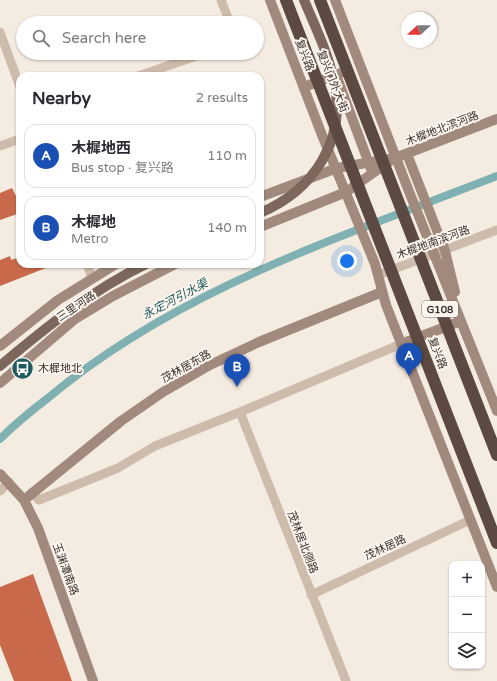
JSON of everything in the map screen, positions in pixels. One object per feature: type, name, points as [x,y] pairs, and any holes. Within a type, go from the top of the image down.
[{"type":"highway","name":"复兴门外大街","points":[[286,0],[355,173]]},
{"type":"highway","name":"复兴门外大街","points":[[320,0],[384,163]]},
{"type":"highway","name":"复兴路","points":[[384,163],[497,455]]},
{"type":"highway","name":"复兴路","points":[[355,173],[497,543]]},
{"type":"main road","points":[[264,211],[288,198],[309,180],[325,155],[336,121],[335,82],[304,0]]},
{"type":"main road","points":[[0,366],[74,307],[139,268]]},
{"type":"street","points":[[221,0],[227,16]]},
{"type":"street","name":"复兴路","points":[[270,0],[375,264],[378,275]]},
{"type":"street","points":[[335,0],[408,189],[497,410]]},
{"type":"street","points":[[0,32],[16,76]]},
{"type":"street","points":[[150,72],[185,60]]},
{"type":"street","points":[[304,87],[360,65]]},
{"type":"street","points":[[336,75],[372,172]]},
{"type":"street","name":"木樨地北滨河路","points":[[396,158],[497,119]]},
{"type":"street","points":[[0,146],[16,140]]},
{"type":"street","points":[[408,154],[445,251],[461,321]]},
{"type":"street","points":[[264,225],[346,192],[372,172],[396,158]]},
{"type":"street","points":[[264,195],[337,168],[396,158],[414,170]]},
{"type":"street","name":"木樨地南滨河路","points":[[378,275],[445,251],[497,230]]},
{"type":"street","points":[[88,268],[92,278]]},
{"type":"street","name":"三里河路","points":[[0,346],[58,300],[109,268]]},
{"type":"street","name":"三里河路","points":[[0,383],[75,319],[113,296],[167,268]]},
{"type":"street","points":[[378,275],[382,292],[401,344],[497,586]]},
{"type":"street","name":"茂林居东路","points":[[24,500],[121,421],[163,392],[210,365],[259,342],[382,292]]},
{"type":"street","points":[[58,300],[75,319]]},
{"type":"street","points":[[32,492],[39,500],[118,468],[155,446],[401,344],[461,321]]},
{"type":"street","name":"茂林居北侧路","points":[[240,412],[346,681]]},
{"type":"street","name":"玉渊潭南路","points":[[0,475],[9,482],[24,500],[38,528],[93,681]]},
{"type":"street","points":[[0,491],[9,482]]},
{"type":"street","name":"茂林居路","points":[[311,595],[470,520]]},
{"type":"building","points":[[12,188],[16,196],[16,214],[0,220],[0,193]]},
{"type":"building","points":[[10,256],[11,260],[16,258],[16,268],[46,268],[0,286],[0,260]]},
{"type":"building","points":[[33,574],[72,681],[14,681],[0,645],[0,587]]},
{"type":"waterway","name":"永定河引水渠","points":[[0,439],[29,413],[98,360],[151,326],[206,296],[321,244],[497,176]]},
{"type":"place","name":"木樨地北","points":[[22,368]]},
{"type":"place","name":"木樨地西","points":[[409,376]]},
{"type":"place","name":"木樨地","points":[[237,387]]}]
